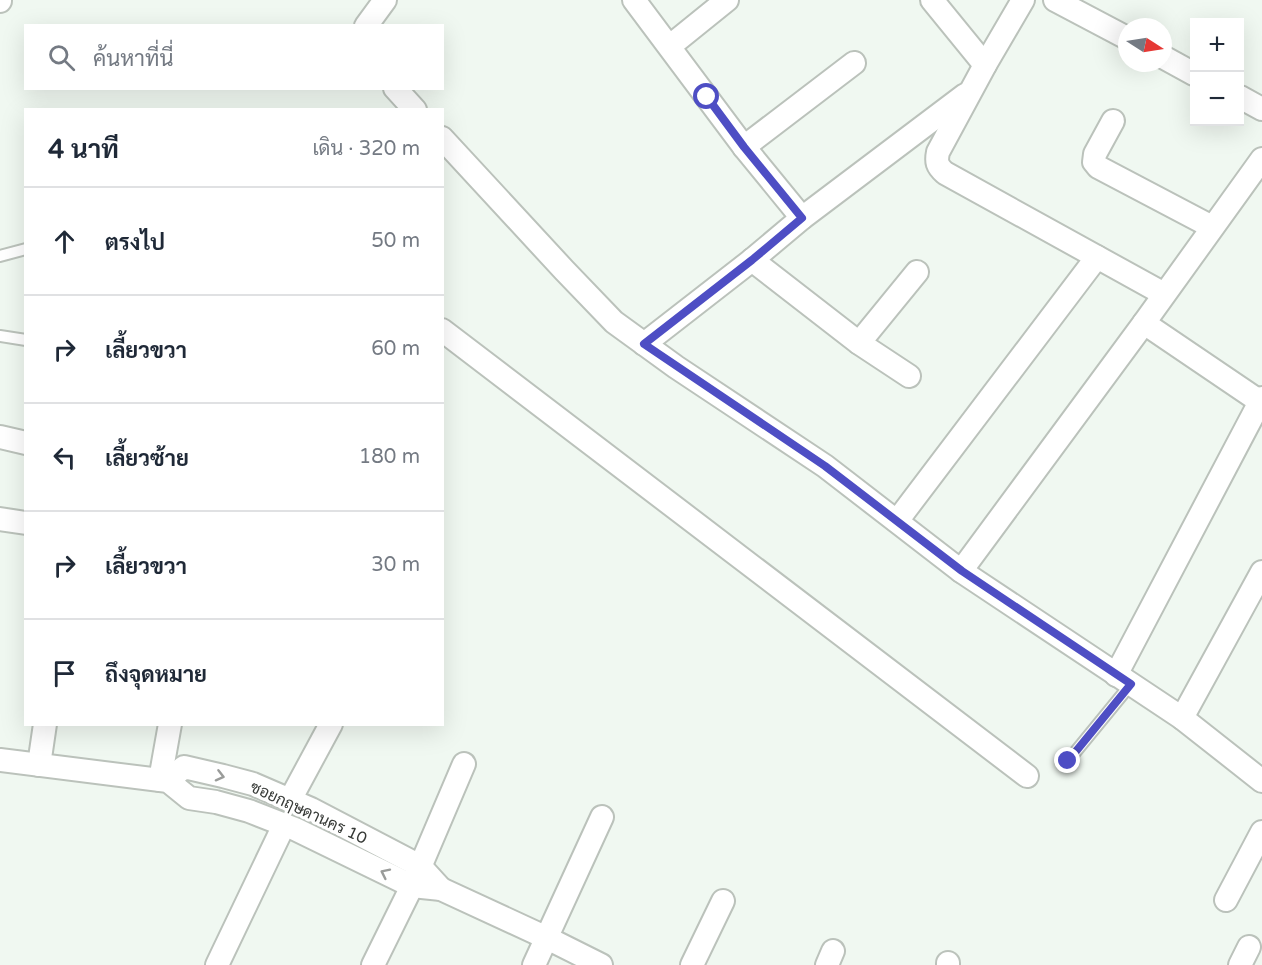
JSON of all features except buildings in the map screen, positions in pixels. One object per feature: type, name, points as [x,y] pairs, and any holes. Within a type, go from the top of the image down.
[{"type":"street","points":[[368,24],[386,0]]},
{"type":"street","points":[[634,0],[744,147],[802,218]]},
{"type":"street","points":[[670,46],[727,0]]},
{"type":"street","points":[[932,0],[985,65]]},
{"type":"street","points":[[1023,0],[938,152],[939,167],[945,173],[1164,294]]},
{"type":"street","points":[[1054,0],[1118,33]]},
{"type":"street","points":[[1172,62],[1190,72]]},
{"type":"street","points":[[744,147],[854,63]]},
{"type":"street","points":[[397,90],[413,108]]},
{"type":"street","points":[[644,344],[802,218],[972,90]]},
{"type":"street","points":[[1244,100],[1262,109]]},
{"type":"street","points":[[1113,121],[1095,154],[1094,162],[1098,167],[1212,227]]},
{"type":"street","points":[[444,140],[614,322],[825,466],[962,571],[1182,718],[1262,781]]},
{"type":"street","points":[[962,571],[1262,159]]},
{"type":"street","points":[[897,521],[1097,256]]},
{"type":"street","points":[[752,260],[859,343],[909,376]]},
{"type":"street","points":[[859,343],[917,272]]},
{"type":"street","points":[[1124,679],[1261,401],[1144,323]]},
{"type":"street","points":[[444,332],[1028,776]]},
{"type":"street","points":[[0,437],[24,443]]},
{"type":"street","points":[[0,519],[24,523]]},
{"type":"street","points":[[1182,718],[1262,572]]},
{"type":"street","points":[[39,765],[45,726]]},
{"type":"street","points":[[164,781],[171,726]]},
{"type":"street","points":[[290,800],[330,726]]},
{"type":"street","name":"ซอยกฤษดานคร 10","points":[[0,760],[164,781],[189,798],[216,802],[249,811],[416,876]]},
{"type":"street","points":[[373,965],[416,876],[464,764]]},
{"type":"street","name":"ซอยกฤษดานคร 10","points":[[164,781],[184,768],[253,784],[311,809],[416,876],[600,965]]},
{"type":"street","points":[[534,965],[602,817]]},
{"type":"street","points":[[217,965],[284,825]]},
{"type":"street","points":[[1226,900],[1262,832]]},
{"type":"street","points":[[692,965],[723,901]]},
{"type":"lane","points":[[0,256],[24,250]]},
{"type":"lane","points":[[0,336],[24,340]]},
{"type":"lane","points":[[1068,761],[1124,679]]},
{"type":"route","points":[[707,97],[802,218],[644,344],[825,466],[962,571],[1131,684],[1068,761]]}]
